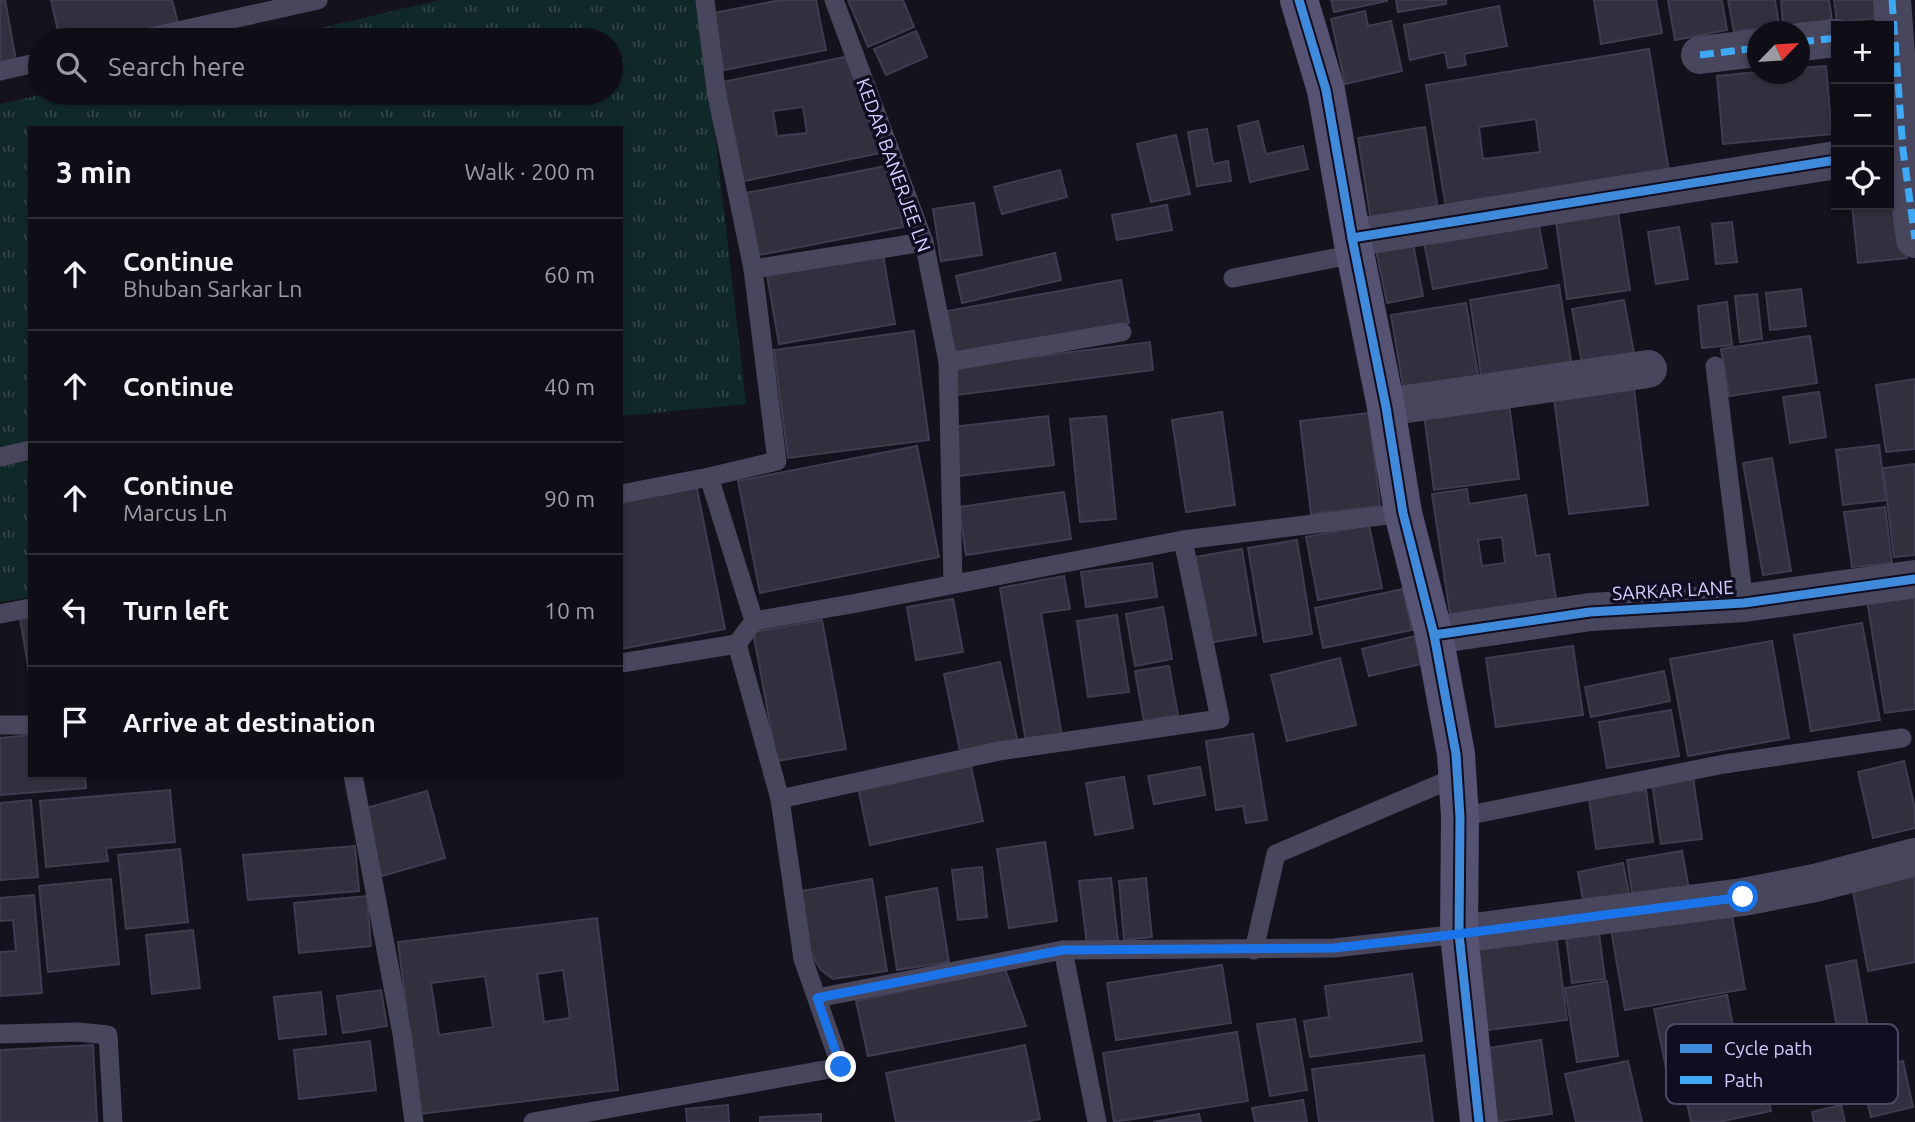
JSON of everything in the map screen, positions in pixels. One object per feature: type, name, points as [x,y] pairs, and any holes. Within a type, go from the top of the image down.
[{"type":"street","points":[[1299,0],[1326,90],[1386,407],[1403,513],[1434,635],[1456,754],[1460,817],[1459,934],[1479,1122]]},
{"type":"street","points":[[1810,41],[1831,39]]},
{"type":"street","points":[[1894,47],[1902,150],[1915,239]]},
{"type":"street","points":[[1700,55],[1747,49]]},
{"type":"street","points":[[1354,246],[1831,161]]},
{"type":"street","points":[[1386,407],[1648,369]]},
{"type":"street","name":"SARKAR LANE","points":[[1434,635],[1590,612],[1744,603],[1915,579]]},
{"type":"street","points":[[1459,934],[1743,897],[1815,883],[1915,857]]},
{"type":"lane","points":[[191,28],[318,0]]},
{"type":"lane","points":[[623,494],[777,461],[753,269],[716,90],[705,0]]},
{"type":"lane","name":"KEDAR BANERJEE LN","points":[[834,0],[924,242],[948,362],[953,584]]},
{"type":"lane","points":[[0,71],[28,65]]},
{"type":"lane","points":[[753,269],[924,242]]},
{"type":"lane","points":[[1233,278],[1354,246]]},
{"type":"lane","points":[[948,362],[1122,332]]},
{"type":"lane","points":[[1715,366],[1744,603]]},
{"type":"lane","points":[[0,457],[28,450]]},
{"type":"lane","points":[[709,477],[754,621]]},
{"type":"lane","points":[[623,663],[737,644],[754,621],[857,604],[1183,540],[1403,513]]},
{"type":"lane","points":[[780,799],[999,751],[1220,719],[1183,540]]},
{"type":"lane","points":[[0,614],[28,608]]},
{"type":"lane","points":[[533,1122],[841,1067],[803,959],[780,799],[737,644]]},
{"type":"lane","points":[[0,725],[28,725]]},
{"type":"lane","points":[[1460,817],[1724,764],[1902,738]]},
{"type":"lane","points":[[354,777],[401,1034],[414,1122]]},
{"type":"lane","points":[[1254,950],[1276,854],[1456,777]]},
{"type":"lane","points":[[817,998],[1063,950],[1334,948],[1459,934]]},
{"type":"lane","points":[[1063,950],[1097,1122]]},
{"type":"lane","points":[[0,1034],[79,1032],[108,1035],[113,1122]]},
{"type":"green space","points":[[439,0],[700,0],[746,404],[623,416],[623,126],[28,126],[28,597],[0,602],[0,104],[28,98],[28,105],[623,105],[623,28],[321,28]]},
{"type":"building","points":[[0,0],[5,0],[16,60],[0,64]]},
{"type":"building","points":[[51,0],[172,0],[179,27],[175,28],[57,28]]},
{"type":"building","points":[[781,0],[816,0],[826,50],[724,70],[713,13]]},
{"type":"building","points":[[848,0],[903,0],[914,27],[868,47]]},
{"type":"building","points":[[1331,0],[1387,0],[1387,1],[1334,12]]},
{"type":"building","points":[[1396,0],[1446,0],[1446,4],[1398,12]]},
{"type":"building","points":[[1594,0],[1656,0],[1662,33],[1601,44]]},
{"type":"building","points":[[1668,0],[1722,0],[1727,30],[1675,40]]},
{"type":"building","points":[[1728,0],[1775,0],[1778,21],[1747,21],[1747,30],[1734,32]]},
{"type":"building","points":[[1781,0],[1829,0],[1832,20],[1810,23],[1783,21]]},
{"type":"building","points":[[1834,0],[1878,0],[1880,18],[1837,21]]},
{"type":"building","points":[[1499,6],[1507,46],[1464,54],[1466,65],[1448,68],[1445,52],[1410,60],[1404,25]]},
{"type":"building","points":[[1365,11],[1368,26],[1391,21],[1402,71],[1345,84],[1331,19]]},
{"type":"building","points":[[916,31],[927,57],[886,75],[874,49]]},
{"type":"building","points":[[1649,49],[1669,172],[1446,208],[1426,85]],"holes":[[[1536,119],[1540,152],[1483,159],[1479,127]]]},
{"type":"building","points":[[850,56],[885,152],[740,182],[718,83]],"holes":[[[803,107],[807,133],[777,136],[773,111]]]},
{"type":"building","points":[[1826,66],[1831,134],[1723,144],[1717,76],[1747,73],[1747,84],[1810,84],[1810,67]]},
{"type":"building","points":[[1258,121],[1266,154],[1303,146],[1308,169],[1250,182],[1238,126]]},
{"type":"building","points":[[1425,127],[1439,217],[1372,227],[1358,138]]},
{"type":"building","points":[[1207,129],[1213,164],[1228,161],[1231,181],[1197,186],[1188,132]]},
{"type":"building","points":[[1176,135],[1190,194],[1151,202],[1137,144]]},
{"type":"building","points":[[891,165],[903,227],[759,255],[746,193]]},
{"type":"building","points":[[1894,168],[1898,168],[1907,258],[1858,263],[1853,210],[1894,210]]},
{"type":"building","points":[[1060,170],[1067,197],[1002,214],[994,187]]},
{"type":"building","points":[[974,203],[982,255],[941,261],[933,209]]},
{"type":"building","points":[[1167,205],[1172,230],[1117,240],[1112,215]]},
{"type":"building","points":[[1617,206],[1630,290],[1567,299],[1555,215]]},
{"type":"building","points":[[1537,215],[1547,268],[1433,289],[1423,237]]},
{"type":"building","points":[[1732,222],[1737,262],[1716,264],[1712,224]]},
{"type":"building","points":[[1679,227],[1688,279],[1656,284],[1648,232]]},
{"type":"building","points":[[1412,238],[1423,296],[1387,303],[1375,245]]},
{"type":"building","points":[[1055,253],[1061,280],[962,303],[956,276]]},
{"type":"building","points":[[883,255],[895,324],[779,344],[767,275]]},
{"type":"building","points":[[1121,280],[1129,323],[955,354],[947,311]]},
{"type":"building","points":[[1559,285],[1572,367],[1482,381],[1470,300]]},
{"type":"building","points":[[1801,289],[1806,326],[1770,330],[1766,293]]},
{"type":"building","points":[[1757,294],[1762,339],[1740,342],[1735,296]]},
{"type":"building","points":[[1624,300],[1636,364],[1584,374],[1572,309]]},
{"type":"building","points":[[1727,302],[1732,345],[1702,348],[1698,306]]},
{"type":"building","points":[[1466,303],[1480,386],[1405,398],[1391,315]]},
{"type":"building","points":[[914,331],[929,440],[788,458],[774,350]]},
{"type":"building","points":[[1810,336],[1817,383],[1729,396],[1721,349]]},
{"type":"building","points":[[1150,342],[1153,370],[957,395],[953,367]]},
{"type":"building","points":[[1915,379],[1915,449],[1886,452],[1876,385]]},
{"type":"building","points":[[1633,381],[1648,505],[1569,514],[1553,391]]},
{"type":"building","points":[[1819,392],[1826,437],[1790,443],[1783,397]]},
{"type":"building","points":[[1509,404],[1519,479],[1434,490],[1424,414]]},
{"type":"building","points":[[1222,412],[1235,505],[1186,512],[1172,420]]},
{"type":"building","points":[[1369,413],[1380,506],[1311,514],[1300,421]]},
{"type":"building","points":[[1048,416],[1054,465],[959,476],[953,427]]},
{"type":"building","points":[[1106,416],[1116,519],[1080,522],[1070,419]]},
{"type":"building","points":[[1879,445],[1886,500],[1843,505],[1836,450]]},
{"type":"building","points":[[917,446],[939,557],[760,593],[738,481]]},
{"type":"building","points":[[1772,458],[1791,571],[1763,575],[1743,463]]},
{"type":"building","points":[[1915,464],[1915,555],[1894,557],[1883,468]]},
{"type":"building","points":[[696,484],[725,629],[623,649],[623,499]]},
{"type":"building","points":[[1467,489],[1469,504],[1526,495],[1536,556],[1549,554],[1556,599],[1450,614],[1432,494]],"holes":[[[1502,537],[1505,563],[1482,566],[1478,540]]]},
{"type":"building","points":[[1064,492],[1071,539],[966,555],[959,507]]},
{"type":"building","points":[[1885,507],[1892,563],[1852,567],[1844,512]]},
{"type":"building","points":[[1369,525],[1382,588],[1318,600],[1306,537]]},
{"type":"building","points":[[1297,540],[1312,634],[1264,642],[1248,548]]},
{"type":"building","points":[[1242,549],[1256,635],[1208,643],[1195,557]]},
{"type":"building","points":[[1152,563],[1157,597],[1086,607],[1081,572]]},
{"type":"building","points":[[1064,576],[1070,609],[1041,613],[1062,736],[1026,742],[1000,588]]},
{"type":"building","points":[[1915,587],[1915,709],[1885,713],[1866,594]]},
{"type":"building","points":[[1403,589],[1412,630],[1323,648],[1315,608]]},
{"type":"building","points":[[953,599],[963,652],[916,660],[907,607]]},
{"type":"building","points":[[1163,607],[1172,659],[1135,666],[1126,614]]},
{"type":"building","points":[[1117,615],[1129,692],[1088,697],[1077,621]]},
{"type":"building","points":[[28,617],[28,666],[20,618]]},
{"type":"building","points":[[822,620],[846,749],[777,761],[753,632]]},
{"type":"building","points":[[1862,623],[1880,720],[1811,731],[1794,635]]},
{"type":"building","points":[[1415,636],[1421,664],[1369,676],[1362,649]]},
{"type":"building","points":[[1772,641],[1789,738],[1688,756],[1670,659]]},
{"type":"building","points":[[1573,646],[1583,715],[1496,727],[1486,658]]},
{"type":"building","points":[[1340,658],[1356,725],[1287,741],[1271,675]]},
{"type":"building","points":[[1000,662],[1018,743],[961,755],[944,674]]},
{"type":"building","points":[[1169,666],[1178,715],[1144,721],[1135,671]]},
{"type":"building","points":[[1664,671],[1670,701],[1591,717],[1585,687]]},
{"type":"building","points":[[1671,710],[1679,756],[1607,768],[1599,722]]},
{"type":"building","points":[[1253,734],[1267,820],[1246,823],[1243,806],[1216,810],[1206,741]]},
{"type":"building","points":[[28,735],[28,777],[85,777],[86,788],[0,795],[0,738]]},
{"type":"building","points":[[1904,761],[1915,809],[1915,828],[1873,838],[1858,772]]},
{"type":"building","points":[[970,762],[983,821],[870,845],[858,787]]},
{"type":"building","points":[[1200,767],[1205,795],[1154,804],[1148,776]]},
{"type":"building","points":[[1124,777],[1133,828],[1095,835],[1086,783]]},
{"type":"building","points":[[1693,777],[1702,839],[1661,844],[1652,783]]},
{"type":"building","points":[[170,790],[175,842],[106,848],[108,861],[46,867],[40,801]]},
{"type":"building","points":[[1646,790],[1653,842],[1596,849],[1589,798]]},
{"type":"building","points":[[427,791],[445,858],[382,876],[363,809]]},
{"type":"building","points":[[31,800],[38,877],[0,880],[0,803]]},
{"type":"building","points":[[1045,842],[1057,921],[1009,928],[997,849]]},
{"type":"building","points":[[355,846],[359,891],[248,900],[243,855]]},
{"type":"building","points":[[180,849],[188,922],[126,929],[118,855]]},
{"type":"building","points":[[1682,851],[1689,889],[1633,898],[1627,860]]},
{"type":"building","points":[[1623,863],[1630,898],[1584,906],[1578,872]]},
{"type":"building","points":[[982,867],[987,917],[958,920],[952,870]]},
{"type":"building","points":[[1915,874],[1915,962],[1868,971],[1852,886]]},
{"type":"building","points":[[1111,878],[1118,941],[1087,944],[1079,881]]},
{"type":"building","points":[[1146,878],[1152,937],[1124,940],[1119,881]]},
{"type":"building","points":[[111,879],[119,964],[48,972],[39,886]]},
{"type":"building","points":[[872,879],[887,971],[833,979],[821,970],[809,950],[801,891]]},
{"type":"building","points":[[937,888],[949,962],[897,970],[886,897]]},
{"type":"building","points":[[34,895],[42,993],[0,996],[0,952],[16,951],[13,920],[0,921],[0,898]]},
{"type":"building","points":[[367,896],[371,946],[299,953],[294,903]]},
{"type":"building","points":[[1730,904],[1745,989],[1625,1010],[1610,924]]},
{"type":"building","points":[[597,918],[618,1090],[420,1114],[398,942]],"holes":[[[563,970],[570,1018],[544,1022],[537,974]],[[485,976],[493,1027],[439,1035],[431,983]]]},
{"type":"building","points":[[1598,925],[1605,979],[1572,983],[1565,929]]},
{"type":"building","points":[[1555,927],[1567,1020],[1481,1031],[1469,938]]},
{"type":"building","points":[[193,930],[200,988],[152,994],[146,935]]},
{"type":"building","points":[[1856,960],[1867,1024],[1836,1024],[1826,966]]},
{"type":"building","points":[[1222,965],[1231,1023],[1116,1040],[1107,983]]},
{"type":"building","points":[[1005,969],[1026,1026],[868,1056],[856,1001]]},
{"type":"building","points":[[1412,974],[1422,1041],[1310,1057],[1304,1021],[1329,1017],[1325,986]]},
{"type":"building","points":[[1607,981],[1618,1056],[1577,1062],[1565,988]]},
{"type":"building","points":[[381,990],[387,1026],[343,1033],[337,996]]},
{"type":"building","points":[[321,992],[326,1034],[279,1039],[274,997]]},
{"type":"building","points":[[1727,995],[1732,1024],[1666,1024],[1666,1068],[1654,1009]]},
{"type":"building","points":[[1295,1019],[1307,1090],[1270,1096],[1257,1024]]},
{"type":"building","points":[[1237,1032],[1248,1101],[1114,1122],[1103,1053]]},
{"type":"building","points":[[1541,1040],[1552,1114],[1494,1122],[1475,1050]]},
{"type":"building","points":[[370,1041],[376,1090],[299,1099],[294,1050]]},
{"type":"building","points":[[93,1045],[97,1122],[0,1122],[0,1050]]},
{"type":"building","points":[[1025,1045],[1040,1119],[1025,1122],[896,1122],[886,1073]]},
{"type":"building","points":[[1424,1055],[1433,1122],[1319,1122],[1312,1069]]},
{"type":"building","points":[[1628,1061],[1642,1122],[1576,1122],[1565,1074]]},
{"type":"building","points":[[1903,1061],[1913,1107],[1871,1117],[1868,1104],[1898,1104],[1898,1062]]},
{"type":"building","points":[[1303,1100],[1307,1122],[1255,1122],[1252,1108]]},
{"type":"building","points":[[1687,1104],[1770,1104],[1771,1111],[1718,1122],[1691,1122]]},
{"type":"building","points":[[728,1105],[729,1122],[687,1122],[686,1109]]},
{"type":"building","points":[[1841,1105],[1845,1122],[1814,1122],[1812,1112]]},
{"type":"building","points":[[821,1114],[821,1122],[760,1122],[760,1117]]},
{"type":"building","points":[[1199,1114],[1201,1122],[1153,1122]]},
{"type":"marked path","points":[[1892,0],[1903,150],[1915,239]]},
{"type":"marked path","points":[[1810,41],[1831,39]]},
{"type":"marked path","points":[[1700,55],[1747,49]]},
{"type":"cycle path","points":[[1299,0],[1326,90],[1386,407],[1403,513],[1434,635],[1456,754],[1460,817],[1459,934],[1479,1122]]},
{"type":"cycle path","points":[[1352,238],[1831,161]]},
{"type":"cycle path","points":[[1434,635],[1590,612],[1744,603],[1915,579]]},
{"type":"route","points":[[841,1067],[817,998],[1063,950],[1334,948],[1743,897]]}]
